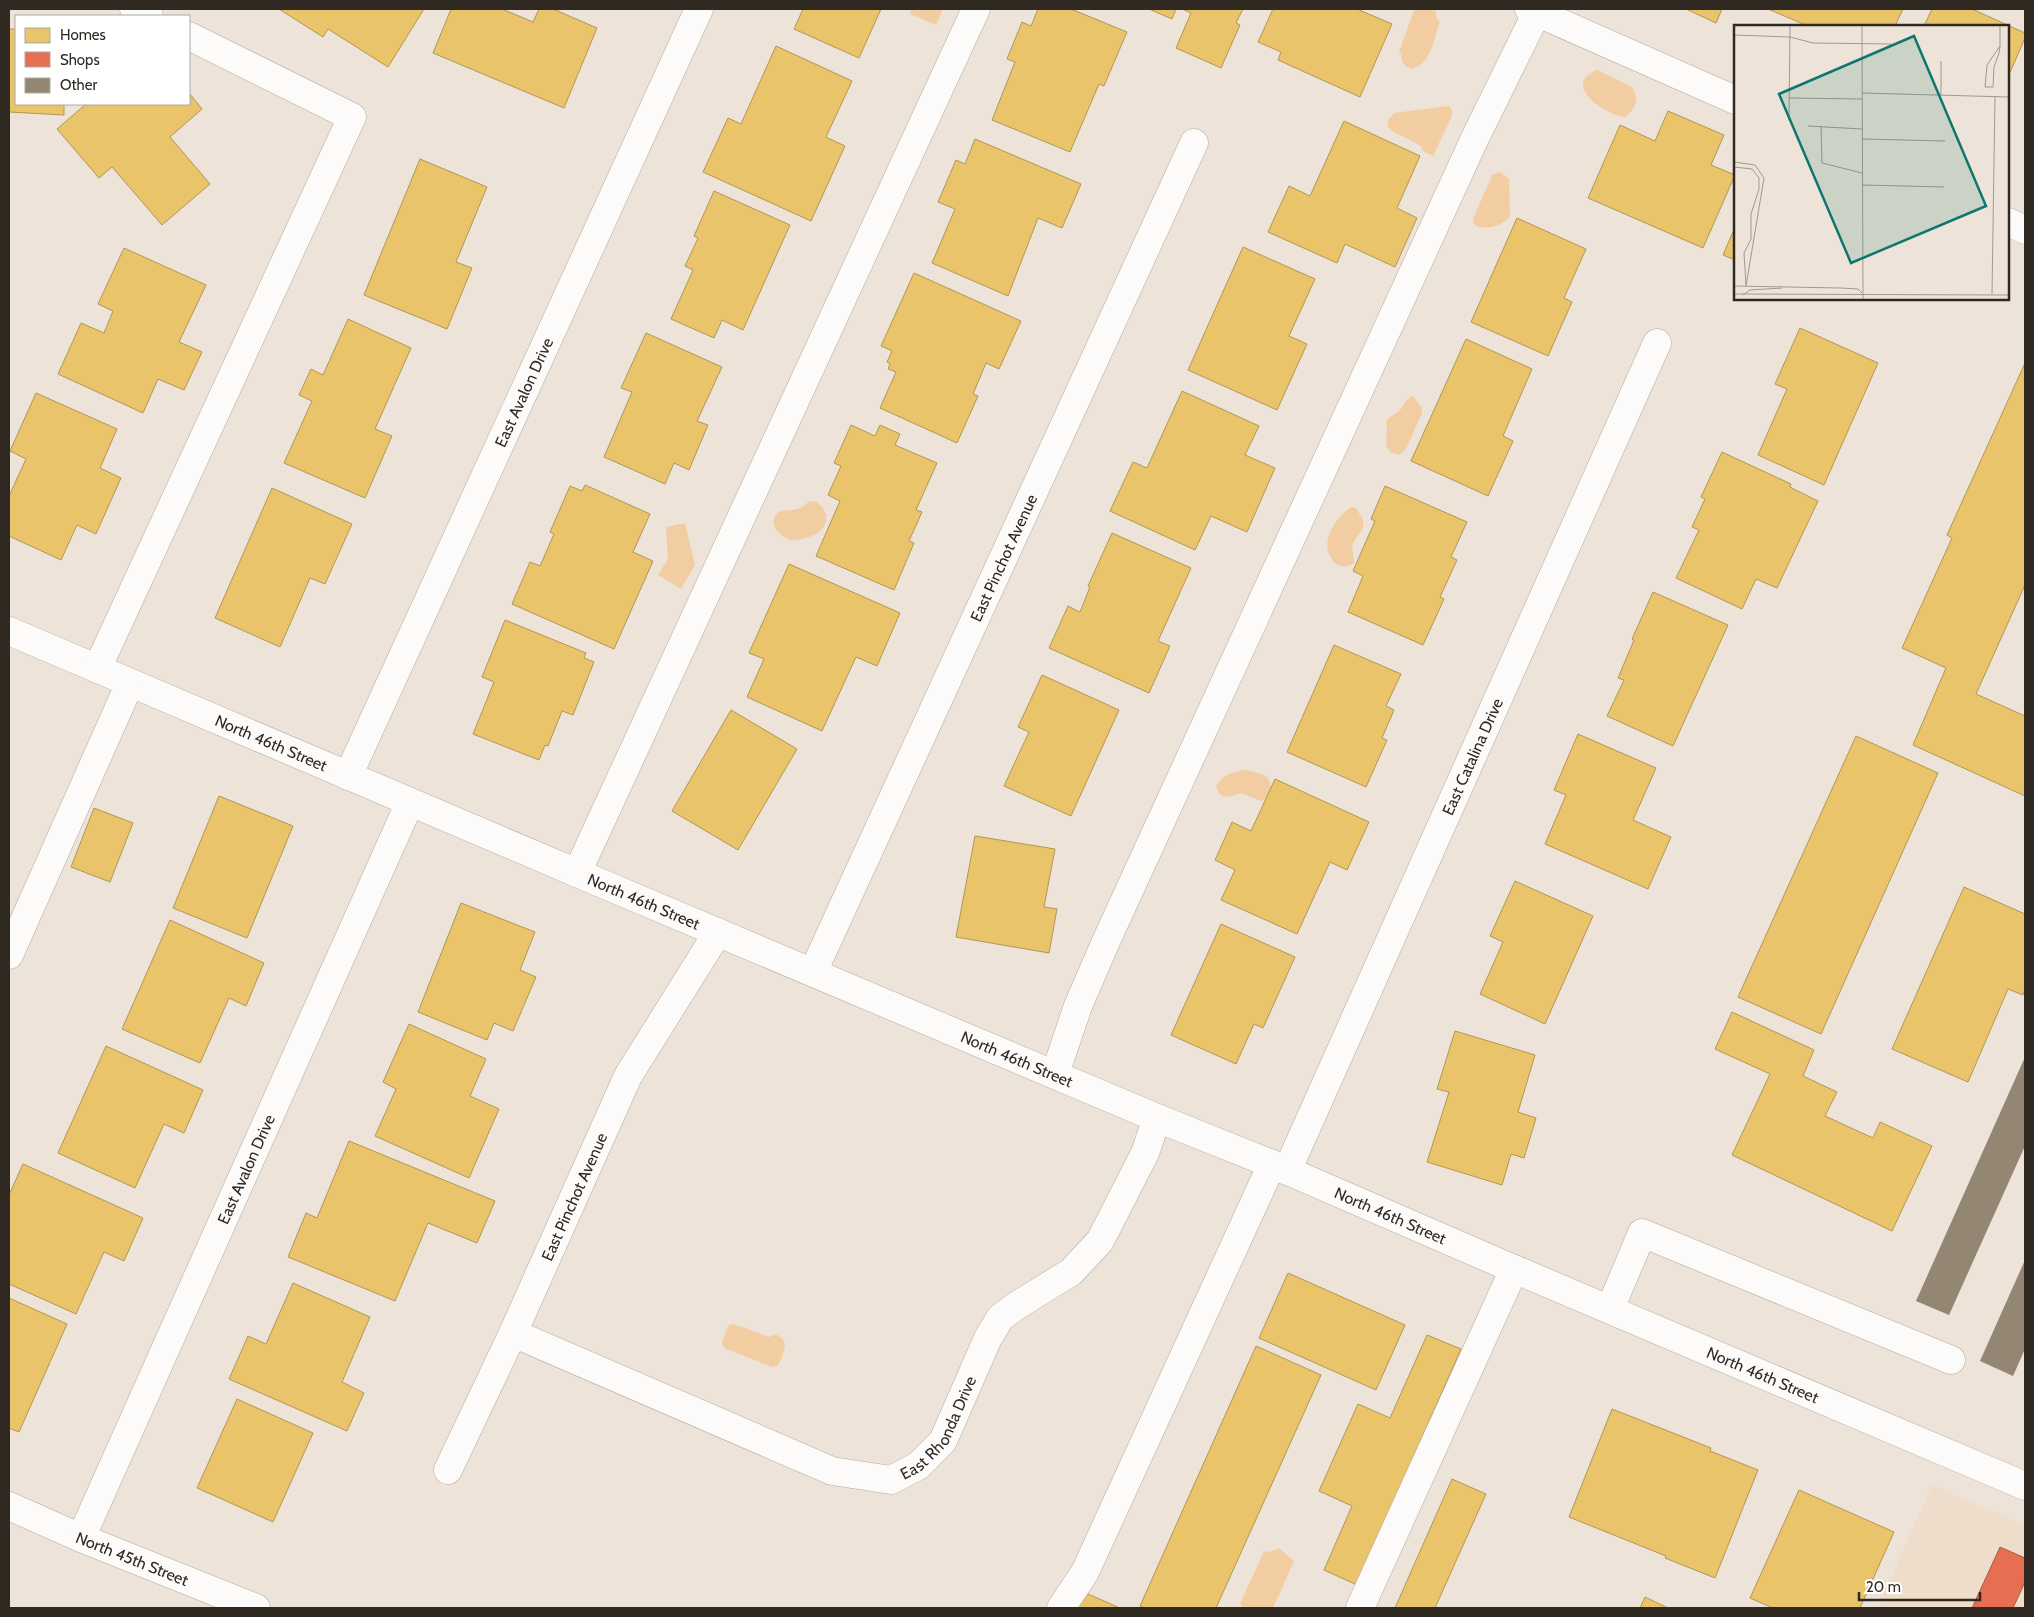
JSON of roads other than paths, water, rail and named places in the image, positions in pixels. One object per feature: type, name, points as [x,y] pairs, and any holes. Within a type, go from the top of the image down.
[{"type":"street","points":[[134,9],[147,15]]},
{"type":"street","name":"East Avalon Drive","points":[[348,776],[699,9]]},
{"type":"street","points":[[577,873],[976,9]]},
{"type":"street","points":[[1055,1074],[1078,1006],[1107,939],[1533,10],[1734,100]]},
{"type":"street","points":[[98,669],[352,116],[190,36]]},
{"type":"street","name":"East Pinchot Avenue","points":[[813,972],[1194,143]]},
{"type":"street","points":[[2009,222],[2025,230]]},
{"type":"street","name":"East Catalina Drive","points":[[1061,1608],[1085,1572],[1280,1168],[1657,344]]},
{"type":"street","name":"North 46th Street","points":[[9,631],[577,873],[1280,1168],[2025,1486]]},
{"type":"street","points":[[9,955],[130,683]]},
{"type":"street","name":"East Avalon Drive","points":[[81,1538],[410,802]]},
{"type":"street","name":"East Pinchot Avenue","points":[[448,1470],[513,1333],[628,1076],[718,932]]},
{"type":"street","name":"East Rhonda Drive","points":[[513,1333],[832,1471],[891,1480],[918,1466],[943,1442],[988,1338],[1000,1318],[1071,1272],[1100,1241],[1145,1153],[1157,1118]]},
{"type":"street","points":[[1610,1309],[1642,1233],[1951,1360]]},
{"type":"street","points":[[1360,1608],[1514,1269]]},
{"type":"street","name":"North 45th Street","points":[[9,1506],[81,1538],[256,1608]]}]
